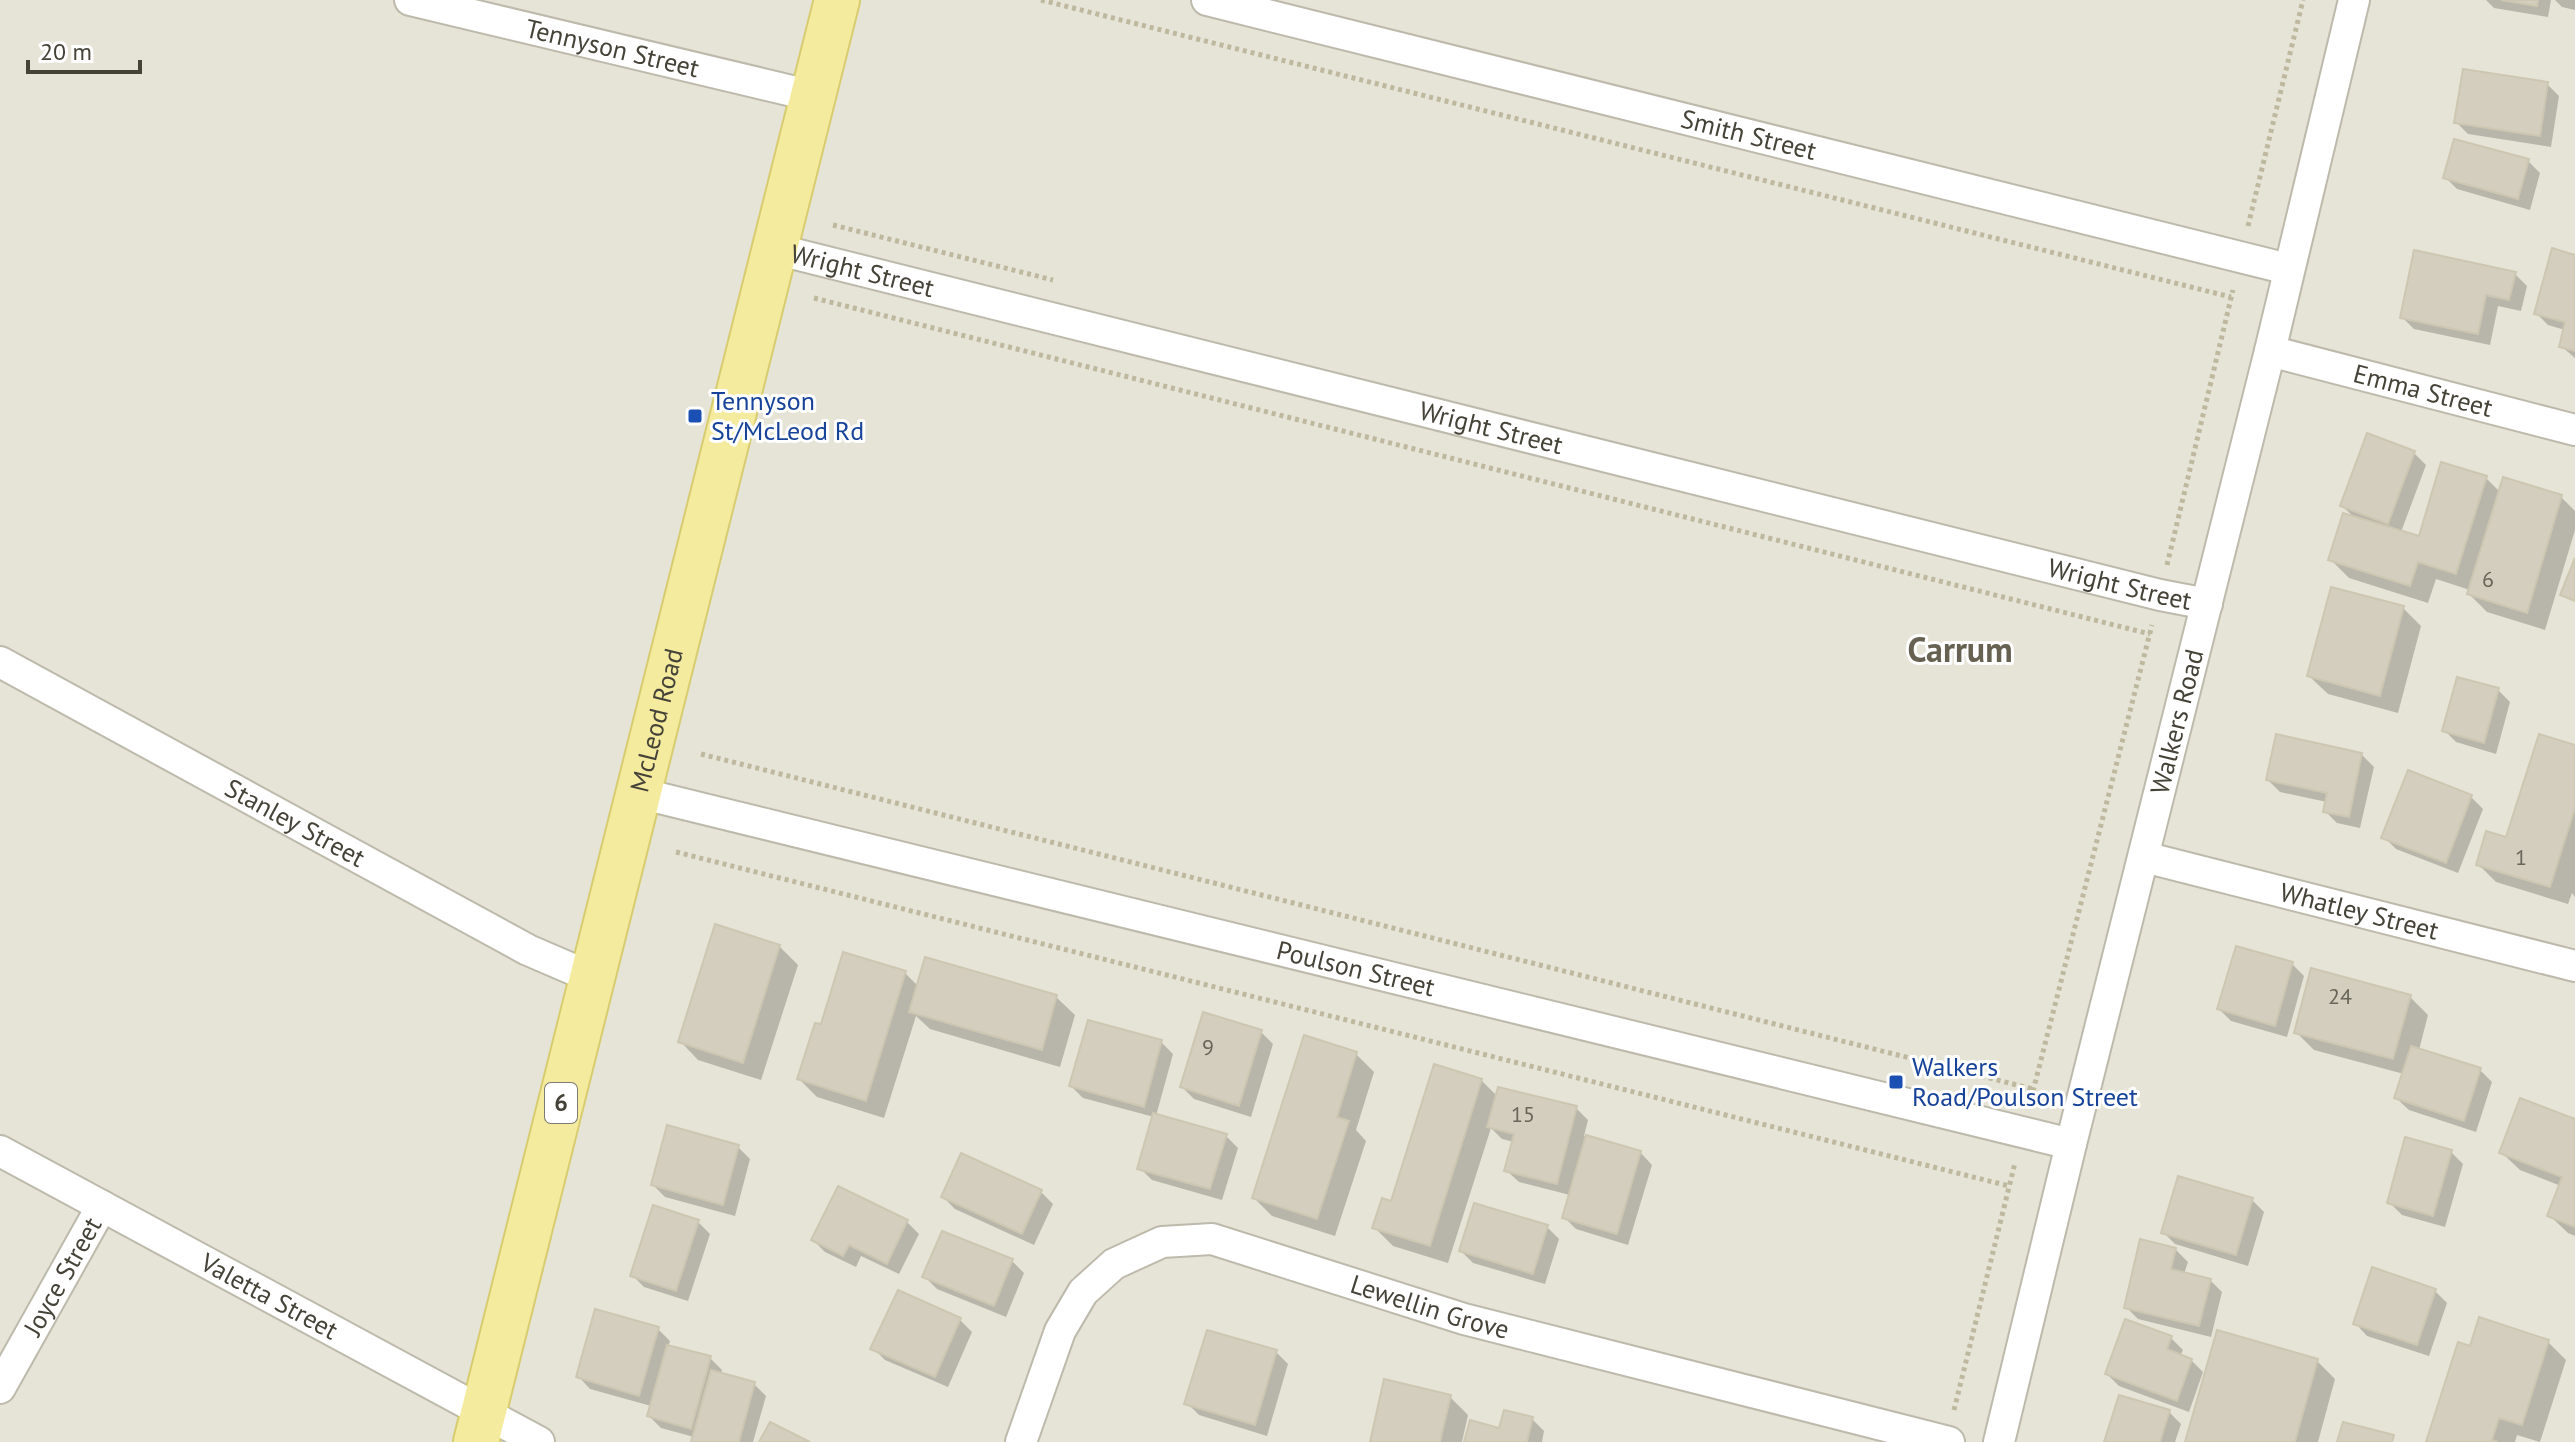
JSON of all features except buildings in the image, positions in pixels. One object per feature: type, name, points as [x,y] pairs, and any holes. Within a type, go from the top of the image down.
[{"type":"main road","name":"McLeod Road","points":[[480,1427],[837,0]]},
{"type":"street","name":"Tennyson Street","points":[[410,0],[813,96]]},
{"type":"street","name":"Smith Street","points":[[1207,0],[2288,269]]},
{"type":"street","name":"Walkers Road","points":[[1999,1442],[2354,0]]},
{"type":"street","name":"Wright Street","points":[[775,249],[2160,595],[2207,604]]},
{"type":"street","name":"Emma Street","points":[[2270,351],[2575,430]]},
{"type":"street","name":"Stanley Street","points":[[0,662],[528,950],[593,978]]},
{"type":"street","name":"Poulson Street","points":[[639,793],[2071,1144]]},
{"type":"street","name":"Whatley Street","points":[[2144,857],[2575,966]]},
{"type":"street","name":"Valetta Street","points":[[0,1151],[102,1206],[480,1427],[539,1442]]},
{"type":"street","name":"Joyce Street","points":[[0,1388],[102,1206]]},
{"type":"street","name":"Lewellin Grove","points":[[1021,1442],[1060,1331],[1083,1292],[1114,1264],[1162,1242],[1212,1239],[1464,1319],[1948,1442]]},
{"type":"path","points":[[1041,0],[2231,297]]},
{"type":"path","points":[[1948,1442],[2033,1089],[2160,595],[2303,0]]},
{"type":"path","points":[[814,298],[2150,634]]},
{"type":"path","points":[[701,754],[2033,1089]]},
{"type":"path","points":[[676,852],[2009,1186]]},
{"type":"shaded area","points":[[0,0],[2575,0],[2575,1442],[0,1442]]},
{"type":"place","name":"Tennyson St/McLeod Rd","points":[[695,416]]},
{"type":"place","name":"Walkers Road/Poulson Street","points":[[1896,1082]]},
{"type":"district","name":"Carrum","points":[[1960,650]]}]
